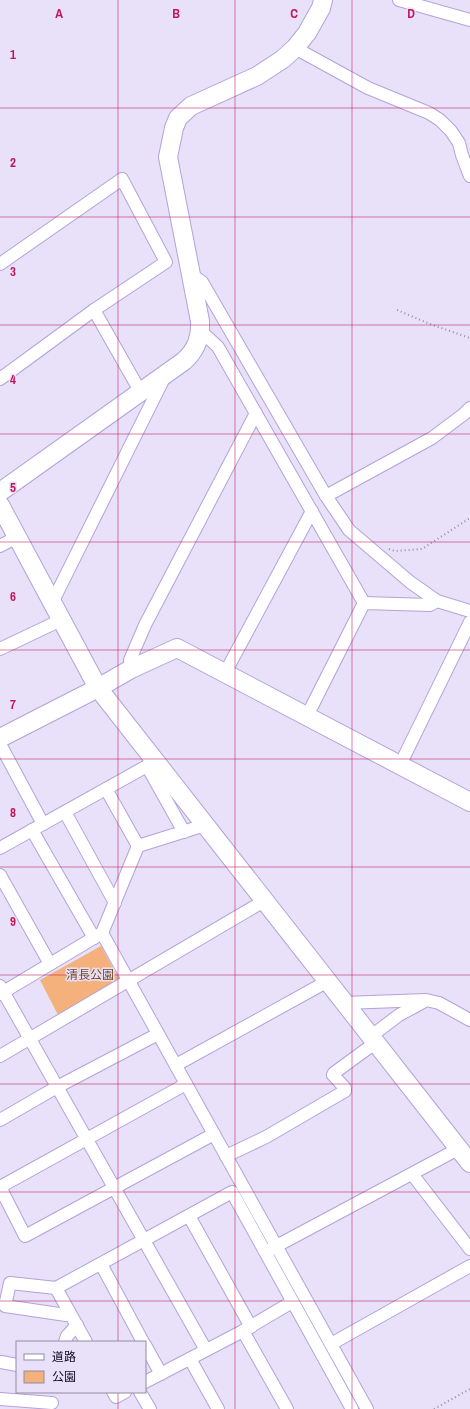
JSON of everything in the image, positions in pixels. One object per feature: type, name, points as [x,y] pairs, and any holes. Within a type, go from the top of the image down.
[{"type":"street","points":[[0,492],[184,361],[191,354],[199,338],[200,331],[192,276],[168,157],[174,128],[178,118],[190,106],[257,76],[269,69],[294,48],[316,18],[323,0]]},
{"type":"street","points":[[399,0],[424,4],[470,20]]},
{"type":"street","points":[[294,48],[368,88],[429,113],[440,120],[451,131],[459,143],[470,176]]},
{"type":"street","points":[[0,264],[122,179],[166,262],[94,310],[0,379]]},
{"type":"street","points":[[192,276],[202,282],[326,496],[349,530],[410,582],[437,601],[470,611]]},
{"type":"street","points":[[94,310],[140,391]]},
{"type":"street","points":[[200,331],[218,347],[364,603]]},
{"type":"street","points":[[52,603],[167,372]]},
{"type":"street","points":[[326,496],[432,438],[470,408]]},
{"type":"street","points":[[130,669],[130,660],[145,625],[256,413]]},
{"type":"street","points":[[0,505],[98,688],[150,763],[205,825],[470,1163]]},
{"type":"street","points":[[225,673],[312,511]]},
{"type":"street","points":[[0,546],[17,537]]},
{"type":"street","points":[[364,603],[430,605],[437,601]]},
{"type":"street","points":[[307,716],[364,603]]},
{"type":"street","points":[[0,648],[61,620]]},
{"type":"street","points":[[400,765],[470,622]]},
{"type":"street","points":[[0,738],[98,688],[130,669],[177,648],[470,802]]},
{"type":"street","points":[[0,744],[43,824]]},
{"type":"street","points":[[0,848],[150,763]]},
{"type":"street","points":[[150,763],[184,832]]},
{"type":"street","points":[[106,789],[138,846]]},
{"type":"street","points":[[64,812],[115,903]]},
{"type":"street","points":[[138,846],[205,825]]},
{"type":"street","points":[[32,830],[98,936],[129,980],[367,1409]]},
{"type":"street","points":[[138,846],[115,903],[98,936],[1,990],[30,1038],[206,1350]]},
{"type":"street","points":[[0,875],[50,964]]},
{"type":"street","points":[[0,1056],[264,901]]},
{"type":"street","points":[[176,1065],[328,982]]},
{"type":"street","points":[[344,1002],[426,1000],[439,1003],[470,1020]]},
{"type":"street","points":[[226,1156],[266,1137],[345,1091],[345,1088],[333,1075],[334,1073],[373,1040],[399,1015],[426,1000]]},
{"type":"street","points":[[0,1120],[57,1087],[158,1034]]},
{"type":"street","points":[[186,1084],[0,1186],[25,1236],[214,1134]]},
{"type":"street","points":[[265,1252],[458,1148]]},
{"type":"street","points":[[412,1174],[470,1249]]},
{"type":"street","points":[[70,1312],[66,1314],[5,1306],[10,1283],[56,1288],[232,1192],[352,1409]]},
{"type":"street","points":[[189,1216],[287,1409]]},
{"type":"street","points":[[101,1264],[142,1341]]},
{"type":"street","points":[[331,1344],[470,1266]]},
{"type":"street","points":[[56,1288],[85,1341]]},
{"type":"street","points":[[146,1382],[247,1329],[292,1302]]},
{"type":"street","points":[[66,1341],[77,1325]]},
{"type":"street","points":[[146,1347],[161,1374]]},
{"type":"street","points":[[190,1359],[218,1409]]},
{"type":"street","points":[[1,1363],[16,1365]]},
{"type":"street","points":[[114,1393],[116,1397],[123,1393]]},
{"type":"street","points":[[141,1393],[150,1409]]},
{"type":"street","points":[[0,1399],[53,1401]]},
{"type":"path","points":[[396,310],[470,338]]},
{"type":"path","points":[[388,548],[395,551],[422,549],[470,518]]},
{"type":"path","points":[[434,1409],[470,1389]]},
{"type":"green space","name":"清長公園","points":[[101,946],[120,981],[58,1015],[40,980]]}]
